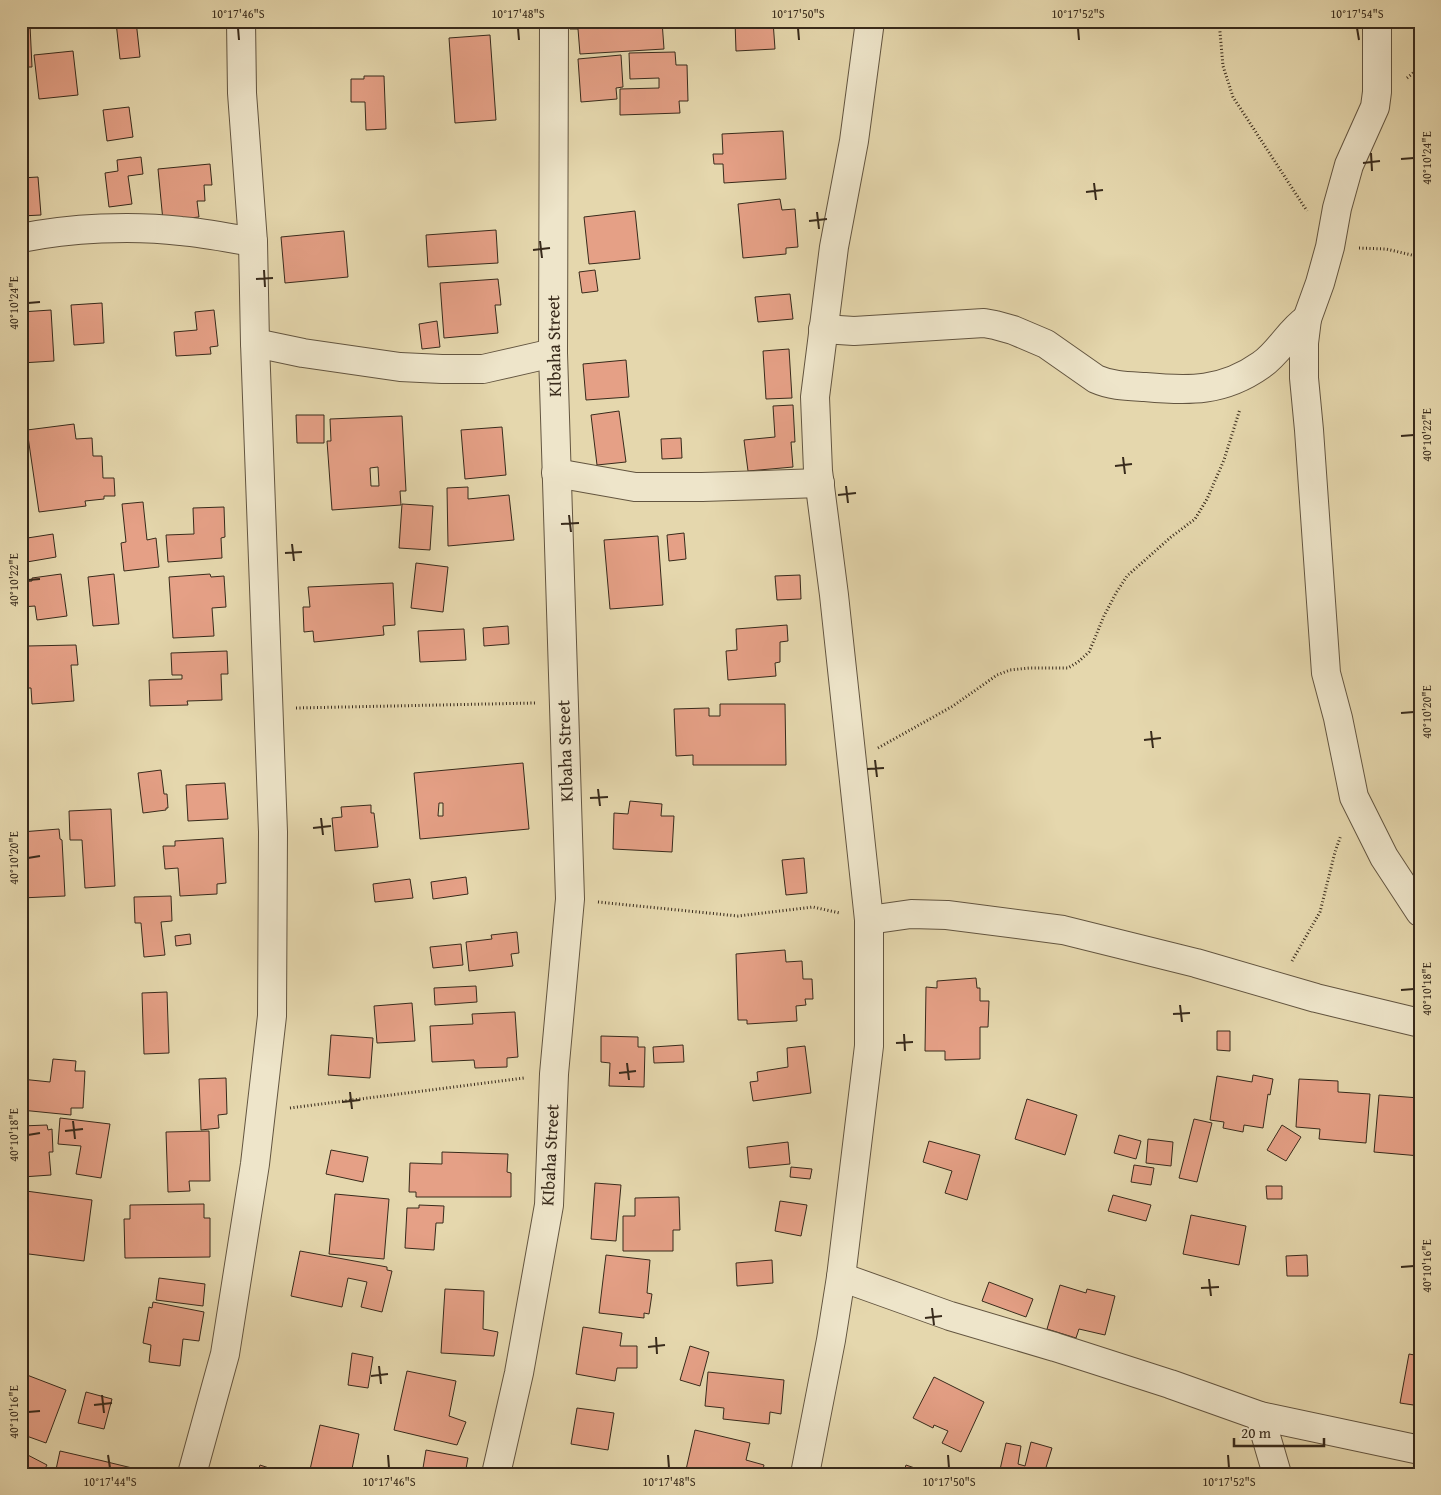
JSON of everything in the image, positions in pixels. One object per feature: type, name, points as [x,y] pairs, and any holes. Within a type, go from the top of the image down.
[{"type":"street","points":[[192,1474],[225,1354],[255,1164],[272,1016],[273,832],[253,242],[242,93],[241,21]]},
{"type":"street","name":"KIbaha Street","points":[[496,1474],[520,1373],[549,1206],[554,1074],[570,899],[553,353],[554,21]]},
{"type":"street","points":[[805,1474],[831,1340],[841,1276],[869,1046],[869,920],[820,483],[815,397],[834,247],[854,141],[870,21]]},
{"type":"street","points":[[1377,21],[1377,92],[1375,107],[1349,165],[1337,208],[1330,247],[1307,319],[1304,344],[1304,378],[1326,673],[1338,718],[1354,797],[1384,857],[1420,912]]},
{"type":"street","points":[[21,238],[88,230],[146,229],[180,231],[253,242]]},
{"type":"street","points":[[823,329],[854,331],[984,323],[995,324],[1046,344],[1096,379],[1126,387],[1183,390],[1203,389],[1229,382],[1263,364],[1295,329],[1307,319]]},
{"type":"street","points":[[255,343],[303,353],[400,367],[442,369],[482,370],[553,353]]},
{"type":"street","points":[[556,473],[635,487],[720,487],[820,483]]},
{"type":"street","points":[[869,920],[911,914],[947,915],[1063,930],[1196,963],[1278,987],[1420,1023]]},
{"type":"street","points":[[841,1276],[950,1316],[1153,1378],[1260,1416],[1420,1450]]},
{"type":"street","points":[[1260,1416],[1277,1474]]},
{"type":"path","points":[[1219,21],[1223,66],[1232,97],[1330,247],[1386,249],[1420,257]]},
{"type":"path","points":[[852,762],[945,711],[997,675],[1010,670],[1029,668],[1068,668],[1089,652],[1104,616],[1127,576],[1171,536],[1195,518],[1207,499],[1224,460],[1242,403],[1256,368]]},
{"type":"path","points":[[268,709],[564,702]]},
{"type":"path","points":[[1278,987],[1320,912],[1335,852],[1354,797]]},
{"type":"path","points":[[570,899],[738,916],[814,907],[869,920]]},
{"type":"path","points":[[262,1110],[304,1108],[554,1074]]},
{"type":"building","points":[[136,21],[140,57],[120,59],[116,22]]},
{"type":"building","points":[[570,21],[662,21],[664,49],[580,54],[578,29],[570,29]]},
{"type":"building","points":[[735,21],[773,21],[775,49],[736,51]]},
{"type":"building","points":[[21,25],[30,25],[32,67],[21,67]]},
{"type":"building","points":[[490,35],[496,120],[455,123],[449,38]]},
{"type":"building","points":[[73,51],[78,95],[39,99],[34,55]]},
{"type":"building","points":[[675,52],[676,65],[687,65],[688,101],[679,101],[680,113],[620,115],[620,89],[659,88],[659,78],[630,79],[629,53]]},
{"type":"building","points":[[621,55],[623,87],[616,88],[617,99],[581,102],[578,59]]},
{"type":"building","points":[[364,76],[384,76],[386,129],[366,130],[365,102],[351,102],[351,79],[364,79]]},
{"type":"building","points":[[129,107],[133,137],[107,141],[103,110]]},
{"type":"building","points":[[783,131],[786,179],[724,183],[723,164],[714,164],[713,154],[723,154],[722,134]]},
{"type":"building","points":[[141,157],[143,174],[128,176],[132,204],[109,207],[105,173],[118,171],[117,160]]},
{"type":"building","points":[[210,164],[212,185],[204,185],[205,201],[197,201],[199,217],[163,221],[158,169]]},
{"type":"building","points":[[38,177],[41,215],[21,216],[21,178]]},
{"type":"building","points":[[780,199],[782,210],[795,209],[798,247],[786,248],[786,254],[743,258],[738,204]]},
{"type":"building","points":[[635,211],[640,259],[589,264],[584,217]]},
{"type":"building","points":[[496,230],[498,263],[428,267],[426,235]]},
{"type":"building","points":[[344,231],[348,277],[285,283],[281,237]]},
{"type":"building","points":[[595,270],[598,291],[582,293],[579,272]]},
{"type":"building","points":[[498,279],[501,305],[495,305],[498,333],[444,338],[440,283]]},
{"type":"building","points":[[790,294],[793,319],[758,322],[755,297]]},
{"type":"building","points":[[102,303],[104,343],[74,345],[71,305]]},
{"type":"building","points":[[51,310],[54,361],[21,363],[21,312]]},
{"type":"building","points":[[214,310],[218,346],[210,347],[211,354],[176,356],[174,332],[197,330],[195,312]]},
{"type":"building","points":[[437,321],[440,347],[422,349],[419,324]]},
{"type":"building","points":[[789,349],[792,398],[766,399],[763,351]]},
{"type":"building","points":[[626,360],[629,397],[586,400],[583,364]]},
{"type":"building","points":[[793,405],[795,442],[791,442],[793,467],[748,471],[744,440],[775,437],[773,406]]},
{"type":"building","points":[[619,411],[626,462],[597,465],[591,415]]},
{"type":"building","points":[[296,415],[324,415],[324,443],[297,443]]},
{"type":"building","points":[[402,416],[406,491],[400,491],[401,505],[332,510],[327,441],[331,441],[330,419]],"holes":[[[378,467],[379,486],[371,486],[370,468]]]},
{"type":"building","points":[[74,424],[76,439],[92,438],[93,456],[102,456],[103,478],[114,478],[115,496],[104,496],[104,499],[85,501],[86,506],[39,512],[27,430]]},
{"type":"building","points":[[502,427],[506,475],[465,479],[461,430]]},
{"type":"building","points":[[681,438],[682,458],[662,459],[661,439]]},
{"type":"building","points":[[468,487],[468,499],[509,495],[514,540],[448,546],[447,488]]},
{"type":"building","points":[[143,502],[147,540],[156,538],[159,567],[124,571],[121,543],[126,542],[122,504]]},
{"type":"building","points":[[402,504],[433,506],[430,550],[399,548]]},
{"type":"building","points":[[224,507],[225,537],[221,538],[222,558],[168,562],[166,535],[194,534],[193,508]]},
{"type":"building","points":[[684,533],[686,559],[669,561],[667,535]]},
{"type":"building","points":[[53,534],[56,557],[21,563],[21,539]]},
{"type":"building","points":[[658,536],[663,605],[610,609],[604,540]]},
{"type":"building","points":[[416,563],[448,567],[443,612],[411,608]]},
{"type":"building","points":[[61,574],[67,616],[37,620],[35,606],[21,607],[21,582],[32,581],[32,578]]},
{"type":"building","points":[[114,574],[119,624],[93,626],[88,577]]},
{"type":"building","points":[[210,574],[211,577],[224,576],[226,607],[212,608],[214,636],[173,638],[169,577]]},
{"type":"building","points":[[800,575],[801,599],[777,600],[775,576]]},
{"type":"building","points":[[393,583],[395,625],[383,626],[384,635],[314,642],[313,631],[304,632],[303,607],[310,607],[308,587]]},
{"type":"building","points":[[787,625],[788,641],[780,642],[780,662],[775,663],[776,676],[728,680],[726,651],[737,650],[736,629]]},
{"type":"building","points":[[508,626],[509,644],[484,646],[483,628]]},
{"type":"building","points":[[464,629],[466,660],[420,662],[418,631]]},
{"type":"building","points":[[76,645],[78,665],[71,665],[74,701],[32,704],[31,688],[22,688],[21,681],[21,655],[28,655],[27,646]]},
{"type":"building","points":[[227,651],[228,674],[221,674],[222,700],[187,701],[188,705],[150,706],[149,680],[182,679],[182,675],[172,675],[171,653]]},
{"type":"building","points":[[720,704],[785,704],[786,765],[693,765],[693,755],[676,756],[674,709],[709,708],[709,716],[720,716]]},
{"type":"building","points":[[523,763],[529,829],[420,839],[414,773]],"holes":[[[439,803],[443,803],[443,816],[438,816]]]},
{"type":"building","points":[[161,770],[164,794],[167,794],[168,808],[166,810],[143,813],[138,773]]},
{"type":"building","points":[[225,783],[228,819],[188,821],[186,785]]},
{"type":"building","points":[[630,801],[662,804],[661,816],[674,816],[672,852],[613,849],[614,813],[628,814]]},
{"type":"building","points":[[371,805],[371,813],[374,813],[378,847],[335,851],[332,818],[342,817],[341,807]]},
{"type":"building","points":[[111,809],[115,886],[85,888],[82,840],[70,840],[69,811]]},
{"type":"building","points":[[59,829],[60,839],[62,840],[65,896],[21,898],[21,832]]},
{"type":"building","points":[[223,838],[226,883],[217,884],[217,894],[180,896],[178,868],[165,869],[163,846],[175,846],[175,841]]},
{"type":"building","points":[[804,858],[807,893],[786,895],[782,860]]},
{"type":"building","points":[[466,877],[468,894],[433,899],[431,882]]},
{"type":"building","points":[[410,879],[413,898],[375,902],[373,884]]},
{"type":"building","points":[[171,896],[172,921],[161,922],[165,955],[144,957],[141,923],[135,923],[134,897]]},
{"type":"building","points":[[517,932],[519,953],[511,954],[513,966],[469,971],[466,942],[492,939],[491,935]]},
{"type":"building","points":[[190,934],[191,944],[176,946],[175,936]]},
{"type":"building","points":[[461,944],[463,965],[433,968],[430,947]]},
{"type":"building","points":[[785,950],[786,962],[802,961],[803,979],[812,979],[813,999],[805,999],[806,1005],[796,1006],[797,1021],[747,1024],[747,1020],[738,1020],[736,954]]},
{"type":"building","points":[[976,978],[977,988],[980,988],[980,1001],[989,1001],[988,1027],[980,1027],[980,1059],[945,1060],[945,1051],[925,1051],[926,987],[937,988],[937,981]]},
{"type":"building","points":[[476,986],[477,1002],[435,1005],[434,988]]},
{"type":"building","points":[[167,992],[169,1053],[144,1054],[142,993]]},
{"type":"building","points":[[412,1003],[415,1041],[377,1043],[374,1006]]},
{"type":"building","points":[[515,1012],[518,1057],[507,1058],[507,1067],[475,1068],[474,1060],[432,1062],[430,1026],[473,1024],[472,1014]]},
{"type":"building","points":[[1217,1031],[1230,1031],[1230,1051],[1217,1050]]},
{"type":"building","points":[[331,1035],[373,1038],[370,1078],[328,1075]]},
{"type":"building","points":[[601,1036],[638,1037],[638,1047],[645,1047],[644,1087],[609,1086],[610,1063],[601,1062]]},
{"type":"building","points":[[683,1045],[684,1062],[654,1063],[653,1047]]},
{"type":"building","points":[[805,1046],[811,1093],[753,1101],[750,1082],[758,1081],[757,1072],[788,1067],[787,1048]]},
{"type":"building","points":[[53,1059],[76,1061],[75,1071],[85,1071],[83,1108],[71,1108],[71,1115],[21,1110],[21,1079],[50,1082]]},
{"type":"building","points":[[1253,1075],[1273,1079],[1270,1095],[1268,1094],[1263,1128],[1244,1125],[1243,1132],[1223,1128],[1224,1122],[1210,1120],[1217,1076],[1252,1082]]},
{"type":"building","points":[[226,1078],[227,1114],[218,1115],[219,1128],[201,1130],[199,1079]]},
{"type":"building","points":[[1299,1079],[1338,1081],[1338,1092],[1370,1094],[1366,1143],[1319,1139],[1320,1129],[1296,1127]]},
{"type":"building","points":[[1379,1095],[1420,1098],[1420,1156],[1374,1152]]},
{"type":"building","points":[[1027,1099],[1077,1115],[1065,1155],[1015,1139]]},
{"type":"building","points":[[60,1118],[110,1124],[101,1178],[76,1174],[81,1146],[58,1144]]},
{"type":"building","points":[[1194,1119],[1212,1123],[1197,1182],[1179,1178]]},
{"type":"building","points":[[47,1125],[48,1130],[52,1129],[53,1152],[49,1152],[51,1175],[22,1177],[21,1126]]},
{"type":"building","points":[[1282,1125],[1301,1137],[1286,1161],[1267,1150]]},
{"type":"building","points":[[209,1131],[210,1181],[189,1181],[190,1191],[168,1192],[166,1132]]},
{"type":"building","points":[[1119,1135],[1141,1141],[1136,1159],[1114,1153]]},
{"type":"building","points":[[1148,1139],[1173,1142],[1171,1166],[1146,1163]]},
{"type":"building","points":[[929,1141],[980,1155],[967,1200],[945,1193],[952,1171],[923,1162]]},
{"type":"building","points":[[788,1142],[790,1164],[749,1168],[747,1147]]},
{"type":"building","points":[[331,1150],[368,1157],[363,1182],[326,1174]]},
{"type":"building","points":[[442,1152],[508,1154],[507,1172],[511,1173],[511,1197],[416,1197],[416,1192],[409,1192],[410,1163],[442,1164]]},
{"type":"building","points":[[1134,1165],[1154,1168],[1151,1185],[1131,1182]]},
{"type":"building","points":[[791,1167],[812,1169],[810,1179],[790,1177]]},
{"type":"building","points":[[595,1183],[621,1185],[616,1241],[591,1239]]},
{"type":"building","points":[[1266,1186],[1282,1186],[1282,1199],[1267,1199]]},
{"type":"building","points":[[26,1191],[92,1200],[84,1261],[21,1253],[21,1197],[26,1197]]},
{"type":"building","points":[[335,1194],[389,1199],[384,1259],[329,1254]]},
{"type":"building","points":[[1113,1195],[1151,1205],[1146,1221],[1108,1211]]},
{"type":"building","points":[[679,1197],[680,1230],[673,1230],[673,1251],[623,1251],[623,1216],[635,1216],[635,1198]]},
{"type":"building","points":[[780,1201],[807,1205],[801,1236],[775,1231]]},
{"type":"building","points":[[204,1204],[204,1218],[210,1218],[210,1257],[125,1258],[124,1219],[130,1219],[130,1205]]},
{"type":"building","points":[[419,1205],[444,1206],[443,1223],[436,1223],[434,1250],[405,1248],[407,1208],[419,1208]]},
{"type":"building","points":[[1191,1215],[1246,1226],[1239,1265],[1183,1254]]},
{"type":"building","points":[[300,1251],[387,1267],[387,1270],[392,1271],[382,1312],[361,1307],[367,1282],[348,1278],[342,1307],[291,1296]]},
{"type":"building","points":[[606,1255],[650,1260],[647,1293],[652,1294],[649,1314],[644,1313],[644,1318],[599,1313]]},
{"type":"building","points":[[1307,1255],[1308,1276],[1287,1276],[1286,1256]]},
{"type":"building","points":[[772,1260],[773,1283],[737,1286],[736,1263]]},
{"type":"building","points":[[159,1278],[205,1284],[203,1306],[156,1300]]},
{"type":"building","points":[[989,1282],[1033,1299],[1026,1317],[982,1301]]},
{"type":"building","points":[[1060,1285],[1086,1293],[1087,1289],[1115,1296],[1105,1335],[1079,1329],[1076,1338],[1047,1329]]},
{"type":"building","points":[[445,1289],[484,1291],[483,1329],[498,1332],[494,1356],[441,1353]]},
{"type":"building","points":[[153,1302],[204,1312],[199,1341],[183,1339],[180,1366],[149,1362],[151,1345],[143,1343],[149,1307],[152,1308]]},
{"type":"building","points":[[583,1327],[622,1333],[620,1346],[637,1346],[637,1368],[617,1368],[615,1381],[576,1374]]},
{"type":"building","points":[[690,1346],[709,1352],[700,1386],[680,1380]]},
{"type":"building","points":[[352,1353],[373,1357],[368,1388],[348,1385]]},
{"type":"building","points":[[1409,1354],[1420,1356],[1420,1406],[1400,1403]]},
{"type":"building","points":[[407,1371],[456,1381],[449,1416],[466,1422],[457,1445],[394,1430]]},
{"type":"building","points":[[708,1372],[784,1380],[781,1414],[770,1412],[769,1424],[723,1419],[724,1408],[705,1406]]},
{"type":"building","points":[[21,1375],[25,1377],[27,1375],[66,1390],[46,1443],[21,1434]]},
{"type":"building","points":[[934,1377],[984,1402],[961,1452],[942,1443],[948,1431],[934,1425],[933,1428],[913,1418]]},
{"type":"building","points":[[86,1392],[112,1399],[104,1429],[78,1423]]},
{"type":"building","points":[[577,1408],[614,1413],[608,1450],[571,1444]]},
{"type":"building","points":[[320,1425],[359,1434],[351,1474],[309,1474]]},
{"type":"building","points":[[695,1430],[750,1443],[746,1460],[764,1465],[762,1474],[685,1474]]},
{"type":"building","points":[[1031,1442],[1052,1448],[1044,1474],[999,1474],[1006,1443],[1021,1446],[1018,1464],[1025,1466]]},
{"type":"building","points":[[426,1450],[468,1458],[465,1474],[422,1474]]},
{"type":"building","points":[[60,1451],[99,1460],[157,1474],[55,1474]]},
{"type":"building","points":[[22,1452],[47,1465],[42,1474],[21,1474]]},
{"type":"building","points":[[260,1465],[287,1474],[257,1474]]},
{"type":"building","points":[[906,1465],[932,1474],[903,1474]]}]
